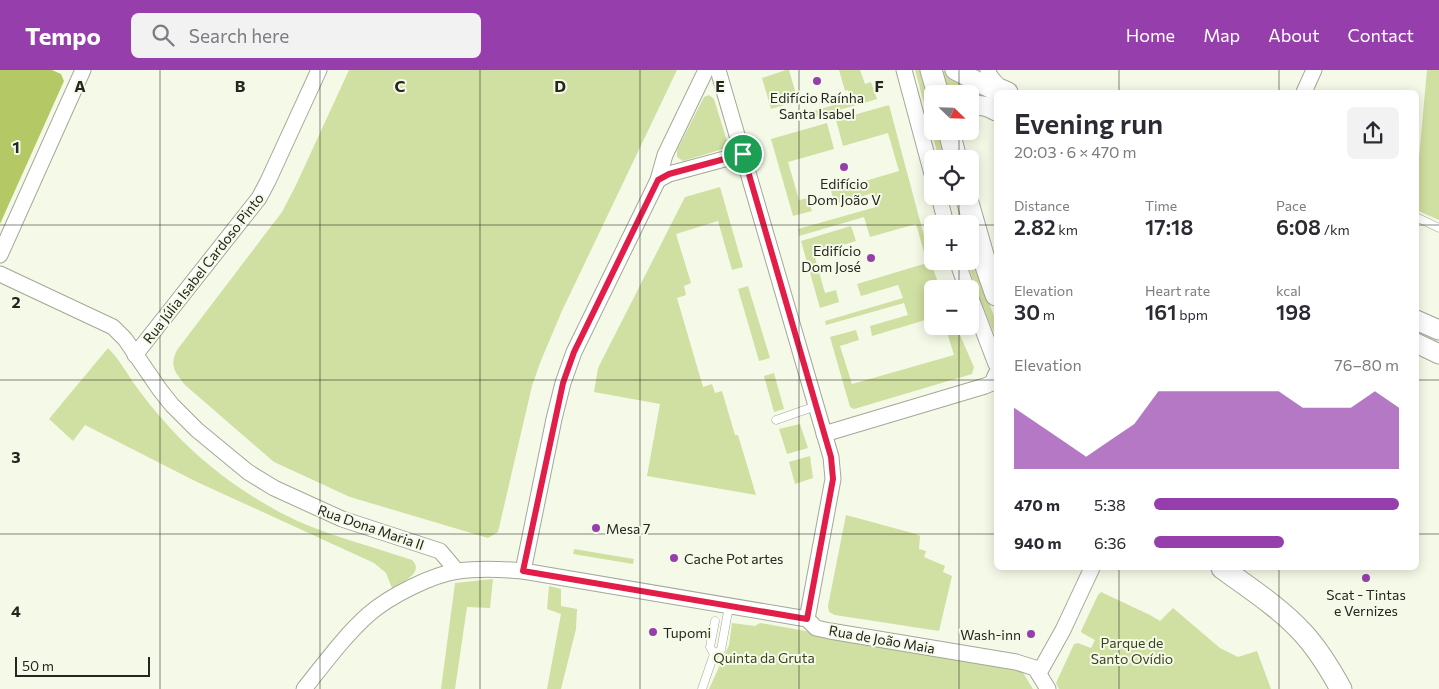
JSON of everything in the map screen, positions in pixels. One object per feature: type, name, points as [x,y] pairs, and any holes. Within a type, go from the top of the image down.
[{"type":"main road","points":[[932,70],[936,85]]},
{"type":"main road","points":[[968,205],[981,252],[994,289]]},
{"type":"main road","points":[[1225,570],[1276,608],[1302,631],[1324,659],[1341,689]]},
{"type":"street","name":"Rua Júlia Isabel Cardoso Pinto","points":[[135,355],[259,198],[319,70]]},
{"type":"street","points":[[523,571],[563,383],[574,352],[658,180],[665,155],[706,70]]},
{"type":"street","points":[[718,70],[831,457],[833,479],[807,619]]},
{"type":"street","points":[[904,70],[926,150]]},
{"type":"street","points":[[955,70],[994,90]]},
{"type":"street","points":[[988,70],[992,80],[998,83],[1004,90]]},
{"type":"street","points":[[1305,90],[1314,70]]},
{"type":"street","points":[[0,255],[79,71]]},
{"type":"street","points":[[979,105],[994,110]]},
{"type":"street","points":[[658,180],[669,174],[743,154]]},
{"type":"street","name":"Rua Dona Maria II","points":[[0,274],[113,327],[125,339],[172,405],[197,430],[248,472],[274,488],[342,520],[440,551],[457,571]]},
{"type":"street","points":[[979,320],[994,359]]},
{"type":"street","points":[[1419,321],[1439,330]]},
{"type":"street","points":[[1419,345],[1439,354]]},
{"type":"street","points":[[824,434],[985,386],[992,383],[994,378]]},
{"type":"street","name":"Rua de João Maia","points":[[304,689],[343,642],[370,614],[400,594],[426,580],[457,571],[490,569],[523,571],[807,619],[816,628],[1016,662],[1035,668],[1040,673]]},
{"type":"street","points":[[1048,689],[1040,673],[1063,630],[1091,570]]},
{"type":"lane","points":[[1419,218],[1439,228]]},
{"type":"lane","points":[[776,420],[816,406]]},
{"type":"lane","points":[[702,689],[714,654],[721,650],[730,606]]},
{"type":"lane","points":[[714,654],[710,647],[715,622]]},
{"type":"green space","points":[[0,70],[52,70],[61,74],[64,81],[0,224]]},
{"type":"green space","points":[[349,70],[677,70],[561,313],[540,363],[532,386],[498,532],[488,538],[350,497],[274,462],[185,385],[174,369],[173,361],[177,350],[282,212]]},
{"type":"green space","points":[[789,70],[798,101],[771,109],[762,78]]},
{"type":"green space","points":[[839,70],[860,70],[865,84],[871,82],[877,99],[808,119],[807,113],[851,100],[848,90],[845,91]]},
{"type":"green space","points":[[915,70],[922,70],[926,85],[924,85],[924,103]]},
{"type":"green space","points":[[941,70],[974,85],[946,85]]},
{"type":"green space","points":[[1427,70],[1439,70],[1439,220],[1419,211],[1419,157]]},
{"type":"green space","points":[[979,87],[994,94],[994,101],[979,99]]},
{"type":"green space","points":[[709,95],[714,99],[727,141],[726,146],[723,149],[683,161],[677,157],[677,150],[704,97]]},
{"type":"green space","points":[[889,105],[924,236],[924,252],[916,224],[870,237],[864,217],[799,236],[798,229],[876,207],[873,193],[835,204],[831,191],[899,171],[888,133],[843,146],[836,120]]},
{"type":"green space","points":[[827,123],[834,149],[788,162],[799,200],[808,198],[812,211],[793,216],[771,139]]},
{"type":"green space","points":[[934,140],[941,140],[944,150],[937,150]]},
{"type":"green space","points":[[720,187],[743,267],[732,270],[718,221],[676,234],[691,283],[684,286],[686,295],[677,298],[703,387],[712,384],[715,393],[722,391],[735,435],[738,435],[756,495],[647,476],[660,404],[594,392],[598,368],[685,197]]},
{"type":"green space","points":[[851,226],[856,241],[814,254],[825,293],[836,290],[839,302],[820,308],[801,241]]},
{"type":"green space","points":[[924,264],[924,270],[934,270],[937,280],[924,280],[924,320],[872,336],[870,326],[908,315],[904,303],[826,325],[825,321],[903,298],[898,285],[861,296],[857,284]]},
{"type":"green space","points":[[970,270],[978,270],[994,316],[994,333],[979,297],[979,280],[973,280]]},
{"type":"green space","points":[[748,286],[770,358],[759,361],[738,289]]},
{"type":"green space","points":[[856,330],[859,340],[840,346],[852,384],[954,355],[948,335],[960,335],[974,367],[972,374],[854,409],[850,407],[830,337]]},
{"type":"green space","points":[[108,348],[143,396],[171,429],[201,458],[234,484],[270,507],[307,525],[412,560],[416,569],[414,573],[411,577],[392,588],[386,573],[374,563],[195,481],[85,425],[73,441],[49,419]]},
{"type":"green space","points":[[774,373],[784,409],[774,412],[764,376]]},
{"type":"green space","points":[[800,424],[808,448],[787,454],[779,429]]},
{"type":"green space","points":[[810,456],[813,478],[795,484],[789,462]]},
{"type":"green space","points":[[846,515],[920,536],[919,549],[926,551],[924,557],[945,566],[943,572],[952,576],[939,631],[835,615],[829,612],[828,606]]},
{"type":"green space","points":[[574,549],[634,559],[633,564],[573,554]]},
{"type":"green space","points":[[493,579],[490,608],[467,607],[455,689],[441,689],[455,583]]},
{"type":"green space","points":[[549,586],[561,589],[561,606],[577,609],[576,629],[561,689],[547,689],[561,614],[547,609]]},
{"type":"green space","name":"Parque de Santo Ovídio","points":[[1101,592],[1160,621],[1173,608],[1220,648],[1238,657],[1257,651],[1271,689],[1059,689],[1056,683],[1074,644],[1078,643],[1091,648],[1095,640],[1081,631]]},
{"type":"green space","name":"Quinta da Gruta","points":[[732,623],[755,626],[760,623],[1016,668],[1022,671],[1033,689],[709,689],[729,645]]},
{"type":"place","name":"Edifício Raínha Santa Isabel","points":[[817,81]]},
{"type":"place","name":"Edifício Dom João V","points":[[844,167]]},
{"type":"place","name":"Edifício Dom José","points":[[871,258]]},
{"type":"place","name":"Mesa 7","points":[[596,528]]},
{"type":"place","name":"Cache Pot artes","points":[[674,558]]},
{"type":"place","name":"Scat - Tintas e Vernizes","points":[[1366,578]]},
{"type":"place","name":"Tupomi","points":[[653,632]]},
{"type":"place","name":"Wash-inn","points":[[1031,634]]},
{"type":"route","points":[[743,154],[831,457],[833,479],[807,619],[523,571],[554,420],[569,365],[658,180],[669,174],[743,154]]}]
